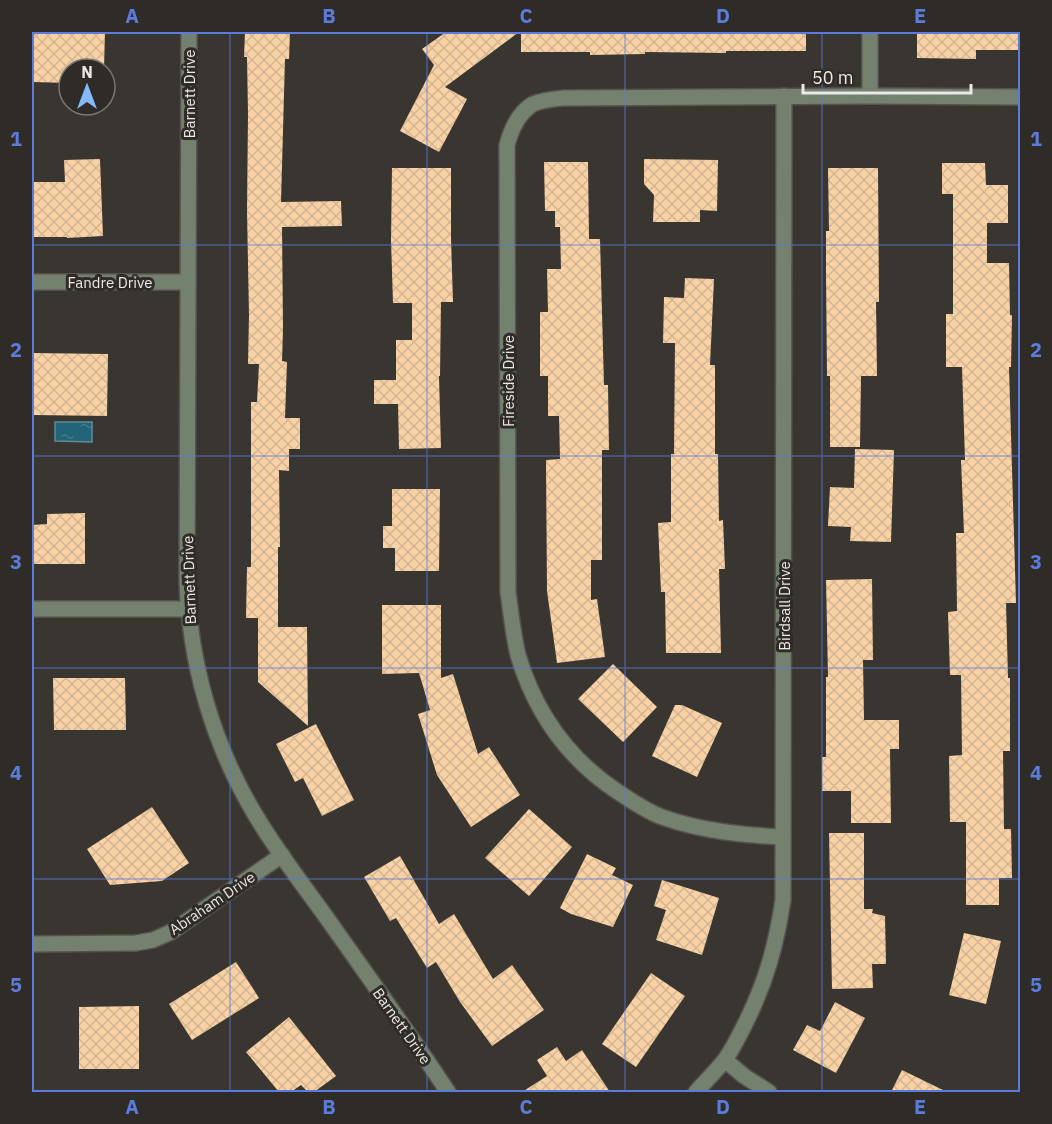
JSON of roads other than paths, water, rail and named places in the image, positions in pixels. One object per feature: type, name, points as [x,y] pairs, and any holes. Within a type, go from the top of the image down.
[{"type":"street","name":"Barnett Drive","points":[[189,32],[188,609],[198,671],[220,743],[255,816],[448,1092]]},
{"type":"street","points":[[870,32],[870,96]]},
{"type":"street","name":"Birdsall Drive","points":[[696,1092],[725,1060],[757,1000],[770,966],[783,900],[784,96]]},
{"type":"street","name":"Fireside Drive","points":[[783,837],[749,835],[690,826],[660,817],[630,800],[604,783],[579,762],[540,710],[528,684],[518,654],[508,591],[507,145],[511,129],[522,114],[533,105],[563,98],[1020,97]]},
{"type":"street","name":"Fandre Drive","points":[[32,282],[188,282]]},
{"type":"street","points":[[32,609],[188,609]]},
{"type":"street","name":"Abraham Drive","points":[[32,944],[136,943],[153,940],[171,932],[282,855]]},
{"type":"street","points":[[725,1060],[769,1092]]},
{"type":"water","points":[[55,422],[92,422],[92,442],[55,441]]}]
